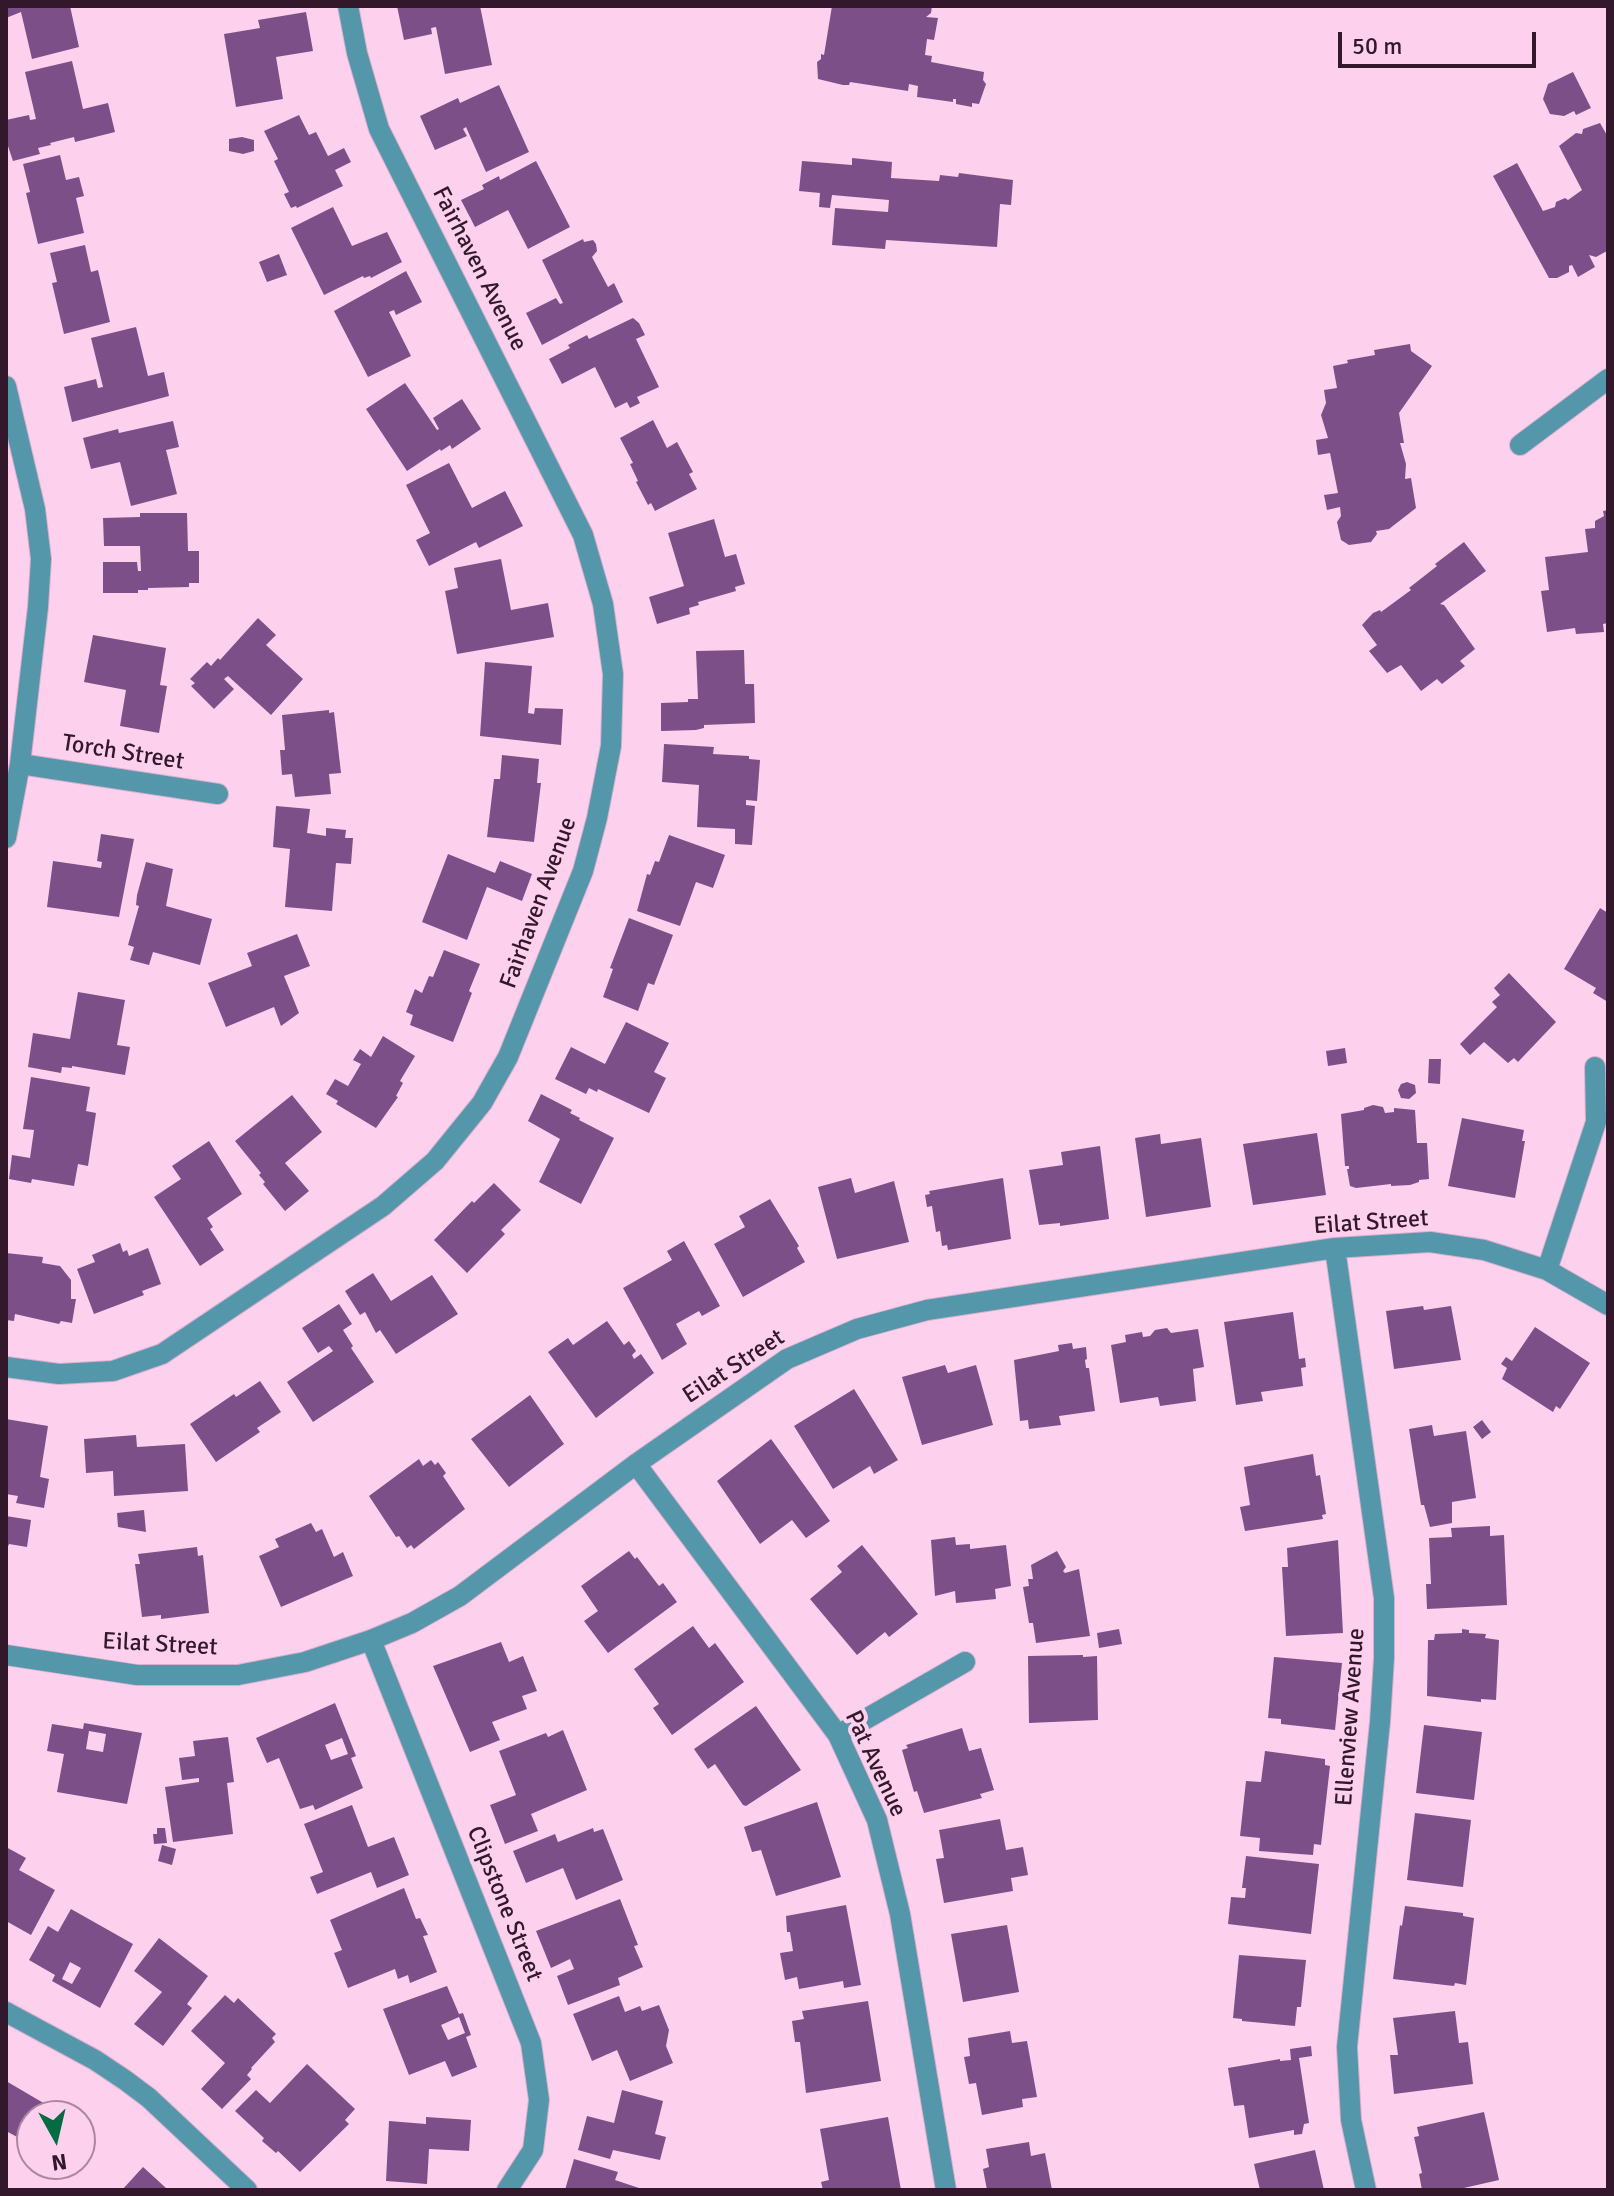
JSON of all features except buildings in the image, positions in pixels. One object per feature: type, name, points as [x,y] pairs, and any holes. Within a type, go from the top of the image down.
[{"type":"street","name":"Fairhaven Avenue","points":[[6,1367],[59,1374],[113,1371],[162,1354],[383,1206],[435,1161],[482,1103],[508,1057],[583,871],[597,818],[611,746],[613,674],[603,604],[583,535],[379,129],[357,53],[348,6]]},
{"type":"street","points":[[1520,445],[1608,379]]},
{"type":"street","points":[[6,386],[35,509],[41,559],[20,764],[6,838]]},
{"type":"street","name":"Torch Street","points":[[20,764],[218,794]]},
{"type":"street","points":[[1547,1270],[1596,1122],[1595,1067]]},
{"type":"street","name":"Eilat Street","points":[[6,1655],[137,1675],[238,1675],[305,1662],[371,1640],[412,1623],[460,1596],[636,1464],[787,1359],[857,1329],[927,1310],[1335,1248],[1430,1242],[1484,1250],[1547,1270],[1608,1305]]},
{"type":"street","name":"Ellenview Avenue","points":[[1335,1248],[1384,1598],[1380,1722],[1347,2047],[1351,2120],[1366,2190]]},
{"type":"street","name":"Pat Avenue","points":[[636,1464],[838,1735],[877,1820],[900,1914],[946,2190]]},
{"type":"street","name":"Clipstone Street","points":[[371,1640],[531,2043],[539,2100],[533,2150],[507,2190]]},
{"type":"street","points":[[838,1735],[965,1662]]},
{"type":"street","points":[[6,2012],[95,2060],[125,2080],[149,2098],[247,2190]]}]
